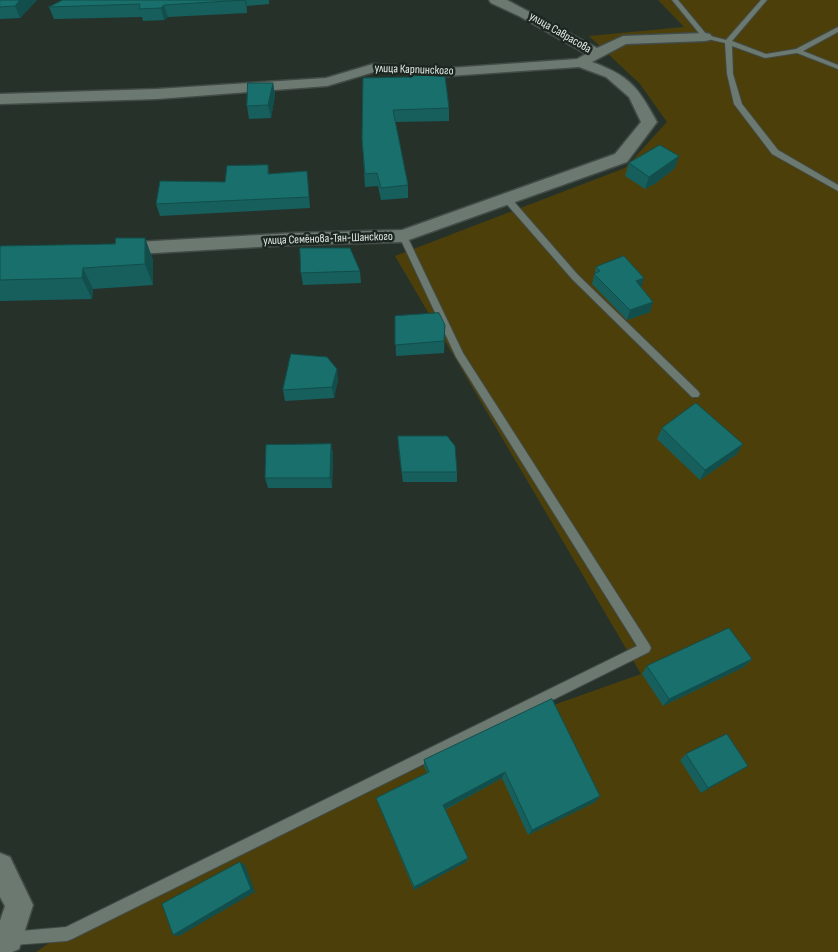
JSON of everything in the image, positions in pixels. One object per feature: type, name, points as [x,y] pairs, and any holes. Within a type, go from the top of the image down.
[{"type":"street","name":"улица Саврасова","points":[[496,0],[524,13],[597,54]]},
{"type":"street","name":"улица Карпинского","points":[[0,99],[157,94],[328,82],[372,68],[449,72],[580,63],[623,40],[705,37]]},
{"type":"street","name":"улица Семёнова-Тян-Шанского","points":[[108,250],[293,239],[403,236],[621,158],[649,122],[635,95],[611,74],[580,63]]},
{"type":"street","points":[[0,867],[19,905],[7,946]]},
{"type":"lane","points":[[675,0],[705,37],[728,42],[766,56],[798,51],[838,29]]},
{"type":"lane","points":[[764,0],[728,42],[730,74],[738,104],[775,152],[838,188]]},
{"type":"lane","points":[[798,51],[838,67]]},
{"type":"lane","points":[[507,199],[575,277],[695,394]]},
{"type":"lane","points":[[7,946],[67,934],[645,648],[459,355],[403,236]]},
{"type":"shaded area","points":[[658,0],[838,0],[838,952],[36,952],[55,939],[548,707],[641,674],[395,256],[625,168],[667,122],[640,84],[589,36],[684,27]]},
{"type":"building","points":[[0,0],[20,0],[15,6],[0,7]]},
{"type":"building","points":[[63,0],[245,0],[164,5],[161,8],[139,9],[140,4],[49,7]]},
{"type":"building","points":[[410,75],[445,76],[449,108],[393,110],[408,185],[381,188],[377,173],[365,174],[362,139],[363,78],[410,77]]},
{"type":"building","points":[[248,83],[273,83],[268,105],[247,106]]},
{"type":"building","points":[[660,145],[679,156],[649,177],[629,163]]},
{"type":"building","points":[[268,165],[268,174],[307,171],[309,197],[156,204],[160,181],[225,182],[227,166]]},
{"type":"building","points":[[116,238],[145,238],[145,264],[83,268],[82,278],[0,280],[0,246],[115,244]]},
{"type":"building","points":[[300,248],[350,248],[360,271],[301,273]]},
{"type":"building","points":[[624,256],[644,278],[636,281],[653,302],[630,310],[594,274],[600,271],[596,267]]},
{"type":"building","points":[[439,313],[445,325],[444,341],[395,345],[395,316]]},
{"type":"building","points":[[291,354],[327,357],[337,369],[332,387],[283,390]]},
{"type":"building","points":[[696,403],[743,444],[705,470],[662,428]]},
{"type":"building","points":[[398,436],[447,436],[455,446],[457,472],[402,472]]},
{"type":"building","points":[[331,444],[330,478],[265,478],[266,445]]},
{"type":"building","points":[[729,628],[752,659],[669,699],[647,666]]},
{"type":"building","points":[[552,699],[600,796],[532,830],[505,772],[443,805],[468,858],[414,887],[376,798],[429,772],[424,760]]},
{"type":"building","points":[[727,734],[748,766],[708,788],[686,754]]},
{"type":"building","points":[[240,862],[251,889],[173,935],[162,904]]}]
